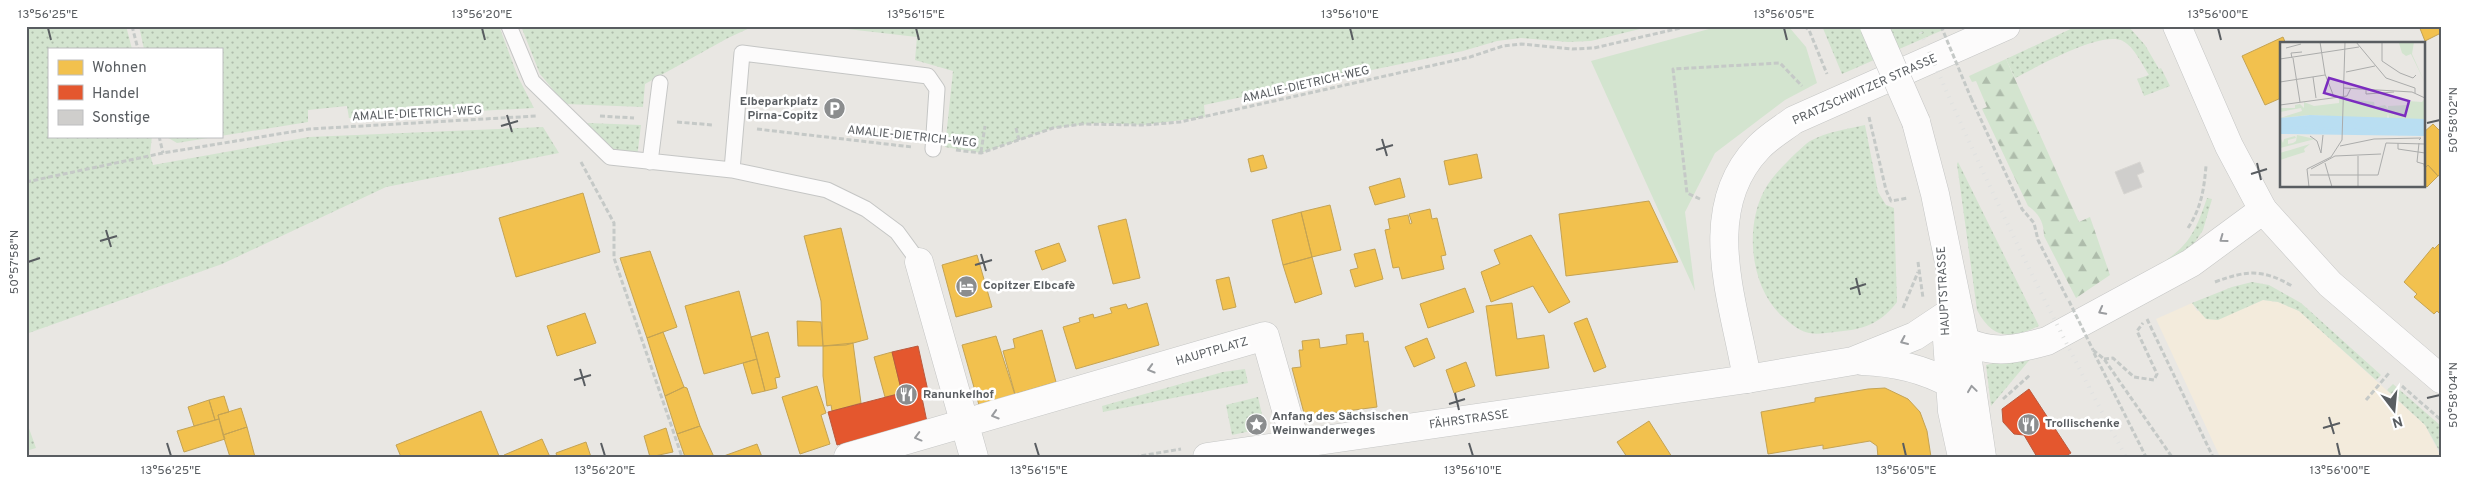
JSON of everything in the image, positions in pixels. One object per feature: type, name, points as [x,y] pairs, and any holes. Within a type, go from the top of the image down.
[{"type":"street","points":[[1874,26],[1916,122],[1935,194],[1941,232]]},
{"type":"street","name":"PRATZSCHWITZER STRASSE","points":[[1746,379],[1725,260],[1725,212],[1737,178],[1758,148],[1794,120],[2006,26]]},
{"type":"street","points":[[2177,26],[2229,146],[2263,210],[2330,284],[2441,379]]},
{"type":"street","points":[[1965,341],[1978,348],[2002,351],[2021,349],[2046,341],[2191,263],[2263,210]]},
{"type":"street","name":"HAUPTSTRASSE","points":[[1941,232],[1952,411],[1962,457]]},
{"type":"street","name":"HAUPTSTRASSE","points":[[1941,232],[1965,341],[1982,457]]},
{"type":"street","points":[[919,262],[974,457]]},
{"type":"street","points":[[1853,361],[1915,336],[1945,316]]},
{"type":"street","name":"HAUPTPLATZ","points":[[848,457],[1265,336],[1296,445]]},
{"type":"street","points":[[1746,379],[1853,361],[1888,362],[1914,367],[1931,373],[1951,384]]},
{"type":"street","name":"FÄHRSTRASSE","points":[[1296,445],[1746,379]]},
{"type":"street","points":[[1207,457],[1296,445]]},
{"type":"lane","points":[[509,26],[532,81],[610,157],[732,170],[827,190],[866,209],[897,232],[919,262]]},
{"type":"lane","points":[[732,170],[742,53],[928,76],[937,89],[933,149]]},
{"type":"lane","points":[[650,162],[660,83]]},
{"type":"path","points":[[132,26],[138,48]]},
{"type":"path","name":"AMALIE-DIETRICH-WEG","points":[[26,182],[163,154],[309,129],[567,114],[736,127],[933,149],[981,152],[1054,128],[1082,124],[1144,126],[1180,122],[1470,57],[1503,46],[1521,44],[1572,49],[1594,48],[1688,26]]},
{"type":"path","points":[[1804,26],[1809,30],[1818,50],[1837,100]]},
{"type":"path","points":[[1941,26],[2022,209],[2034,223],[2038,240],[2146,457]]},
{"type":"path","points":[[1725,212],[1687,193],[1673,69],[1780,63],[1804,88]]},
{"type":"path","points":[[1870,121],[1886,190],[1891,201],[1913,197]]},
{"type":"path","points":[[981,152],[985,126]]},
{"type":"path","points":[[1016,128],[1019,140]]},
{"type":"path","points":[[159,138],[163,154]]},
{"type":"path","points":[[2186,232],[2198,213],[2204,191],[2206,156],[2229,146]]},
{"type":"path","points":[[580,159],[614,223],[614,258],[682,457]]},
{"type":"path","points":[[1901,313],[1918,272]]},
{"type":"path","points":[[2213,283],[2250,272],[2268,274],[2284,282]]},
{"type":"path","points":[[2104,359],[2113,358],[2134,377],[2154,380],[2157,374],[2137,331],[2147,318],[2213,457]]},
{"type":"path","points":[[2093,350],[2104,359],[2172,457]]},
{"type":"path","points":[[1997,404],[2034,371]]},
{"type":"path","points":[[2366,400],[2388,374],[2441,420]]},
{"type":"shaded area","points":[[2263,300],[2278,302],[2299,311],[2425,425],[2441,457],[2220,457],[2156,319],[2192,303],[2197,311],[2242,309]]},
{"type":"green space","points":[[26,26],[126,26],[132,48],[48,48],[48,138],[152,138],[150,154],[153,165],[309,137],[543,127],[559,153],[386,187],[222,264],[26,334]]},
{"type":"green space","points":[[139,26],[499,26],[518,77],[534,108],[349,118],[347,106],[308,110],[308,122],[222,136],[222,48],[144,48]]},
{"type":"green space","points":[[521,26],[754,26],[728,38],[645,84],[643,107],[565,104],[540,74]]},
{"type":"green space","points":[[821,26],[1652,26],[1591,41],[1568,42],[1521,38],[1497,41],[1463,51],[1204,105],[1205,117],[1144,125],[1098,123],[1053,128],[981,153],[945,147],[953,71],[915,60],[917,37]]},
{"type":"green space","points":[[1720,26],[1789,27],[1806,47],[1817,83],[1785,100],[1715,153],[1685,212],[1695,291],[1591,61]]},
{"type":"green space","points":[[1822,26],[1952,26],[1842,74]]},
{"type":"green space","points":[[2077,26],[2128,26],[2145,45],[2159,69],[2161,68],[2170,86],[2144,96],[2137,79],[2149,75],[2127,44],[2113,39],[2085,45],[2069,51],[2015,78],[2006,59]]},
{"type":"green space","points":[[2006,59],[2079,222],[2090,217],[2110,275],[2076,298],[2044,236],[2040,219],[2028,206],[1982,109],[1987,107],[1976,81],[1972,82],[1969,76]]},
{"type":"green space","points":[[587,123],[641,125],[637,158],[616,156]]},
{"type":"green space","points":[[1865,125],[1878,192],[1886,205],[1894,208],[1897,302],[1880,319],[1867,326],[1826,333],[1813,334],[1805,332],[1789,322],[1772,305],[1758,275],[1754,258],[1753,240],[1758,206],[1764,191],[1774,176],[1808,142],[1830,133]]},
{"type":"green space","points":[[168,138],[208,138],[177,143]]},
{"type":"green space","points":[[1958,162],[2039,326],[2011,335],[2003,334],[1989,327],[1977,310]]},
{"type":"green space","points":[[2207,198],[2212,199],[2203,230],[2191,248],[2153,269],[2174,254],[2188,240],[2198,222]]},
{"type":"green space","points":[[2252,282],[2269,285],[2301,303],[2381,375],[2376,380],[2299,311],[2278,302],[2263,300],[2218,320],[2206,319],[2192,303],[2232,287]]},
{"type":"green space","points":[[2032,354],[2032,357],[1991,406],[1986,365]]},
{"type":"green space","points":[[1245,369],[1248,383],[1103,412],[1102,406],[1223,372]]},
{"type":"green space","points":[[2393,384],[2441,426],[2441,454],[2425,425],[2387,390]]},
{"type":"green space","points":[[1258,397],[1265,428],[1232,435],[1226,405]]},
{"type":"green space","points":[[26,420],[36,448],[26,451]]},
{"type":"building: Wohnen","points":[[2419,26],[2441,26],[2441,33],[2425,41]]},
{"type":"building: Wohnen","points":[[2283,37],[2285,42],[2280,42],[2280,98],[2265,105],[2242,56]]},
{"type":"building: Wohnen","points":[[2433,124],[2441,132],[2441,174],[2438,176],[2428,165],[2424,169],[2424,132]]},
{"type":"building: Wohnen","points":[[1477,154],[1482,178],[1449,185],[1444,161]]},
{"type":"building: Wohnen","points":[[1263,155],[1267,168],[1251,172],[1248,159]]},
{"type":"building: Wohnen","points":[[2428,165],[2438,176],[2427,187],[2424,184],[2424,169]]},
{"type":"building: Wohnen","points":[[1400,178],[1405,197],[1375,205],[1369,187]]},
{"type":"building: Wohnen","points":[[583,193],[600,252],[516,277],[499,218]]},
{"type":"building: Wohnen","points":[[1649,201],[1678,262],[1566,276],[1559,214]]},
{"type":"building: Wohnen","points":[[1330,205],[1341,250],[1312,257],[1301,212]]},
{"type":"building: Wohnen","points":[[1430,209],[1432,219],[1437,218],[1446,255],[1441,256],[1444,269],[1402,279],[1399,267],[1393,268],[1385,230],[1390,229],[1388,219],[1408,215],[1410,224],[1412,223],[1409,214]]},
{"type":"building: Wohnen","points":[[1301,212],[1312,257],[1283,265],[1272,220]]},
{"type":"building: Wohnen","points":[[1126,219],[1140,278],[1113,284],[1098,226]]},
{"type":"building: Wohnen","points":[[841,228],[868,339],[846,345],[823,346],[821,301],[804,236]]},
{"type":"building: Wohnen","points":[[1531,235],[1570,302],[1549,313],[1533,286],[1491,302],[1481,272],[1500,264],[1494,250]]},
{"type":"building: Wohnen","points":[[2441,242],[2441,315],[2437,311],[2434,314],[2414,297],[2417,294],[2404,282],[2433,247],[2434,249]]},
{"type":"building: Wohnen","points":[[1059,243],[1066,261],[1042,270],[1035,251]]},
{"type":"building: Wohnen","points":[[1375,249],[1383,279],[1355,287],[1350,270],[1358,268],[1354,254]]},
{"type":"building: Wohnen","points":[[650,251],[677,327],[647,338],[620,258]]},
{"type":"building: Wohnen","name":"Copitzer Elbcafè","points":[[977,255],[992,307],[956,317],[942,265]]},
{"type":"building: Wohnen","points":[[1312,257],[1322,294],[1295,303],[1283,265]]},
{"type":"building: Wohnen","points":[[1229,277],[1236,307],[1223,310],[1216,280]]},
{"type":"building: Wohnen","points":[[1465,288],[1474,312],[1428,328],[1420,304]]},
{"type":"building: Wohnen","points":[[739,291],[757,359],[704,374],[685,306]]},
{"type":"building: Wohnen","points":[[1147,303],[1159,345],[1076,369],[1063,327],[1080,322],[1079,318],[1093,314],[1094,318],[1112,313],[1110,308],[1126,304],[1128,309]]},
{"type":"building: Wohnen","points":[[1512,303],[1517,339],[1544,335],[1549,368],[1496,376],[1486,306]]},
{"type":"building: Wohnen","points":[[585,313],[596,343],[557,356],[547,326]]},
{"type":"building: Wohnen","points":[[1587,318],[1606,367],[1594,372],[1574,323]]},
{"type":"building: Wohnen","points":[[797,321],[821,322],[823,346],[798,346]]},
{"type":"building: Wohnen","points":[[1042,330],[1056,382],[1015,394],[1003,351],[1015,348],[1013,339]]},
{"type":"building: Wohnen","points":[[663,332],[684,387],[665,396],[647,338]]},
{"type":"building: Wohnen","points":[[768,332],[780,377],[775,378],[777,388],[765,391],[751,337]]},
{"type":"building: Wohnen","points":[[1363,333],[1364,342],[1368,341],[1377,407],[1308,416],[1308,412],[1304,413],[1292,368],[1301,367],[1299,350],[1303,350],[1302,341],[1319,339],[1320,348],[1347,344],[1346,335]]},
{"type":"building: Wohnen","points":[[996,336],[1015,395],[979,405],[962,345]]},
{"type":"building: Wohnen","points":[[1427,338],[1435,358],[1414,367],[1405,347]]},
{"type":"building: Wohnen","points":[[853,343],[861,403],[832,411],[831,405],[827,406],[823,376],[823,346]]},
{"type":"building: Wohnen","points":[[892,352],[902,393],[885,397],[874,357]]},
{"type":"building: Wohnen","points":[[757,359],[765,391],[752,394],[743,363]]},
{"type":"building: Wohnen","points":[[1466,362],[1475,386],[1454,393],[1446,370]]},
{"type":"building: Wohnen","points":[[817,386],[826,413],[821,415],[830,444],[800,454],[782,397]]},
{"type":"building: Wohnen","points":[[684,387],[687,388],[700,426],[677,434],[665,396]]},
{"type":"building: Wohnen","points":[[1885,388],[1908,399],[1920,412],[1927,431],[1931,457],[1878,457],[1877,446],[1870,441],[1823,449],[1823,445],[1768,454],[1761,412],[1815,402],[1815,398]]},
{"type":"building: Wohnen","points":[[224,396],[229,412],[218,415],[219,419],[215,420],[209,400]]},
{"type":"building: Wohnen","points":[[209,400],[215,420],[194,426],[188,407]]},
{"type":"building: Wohnen","points":[[241,408],[247,427],[223,435],[218,415]]},
{"type":"building: Wohnen","points":[[481,411],[499,456],[401,457],[396,445]]},
{"type":"building: Wohnen","points":[[219,419],[225,439],[184,452],[177,431]]},
{"type":"building: Wohnen","points":[[1649,421],[1672,457],[1627,457],[1617,442]]},
{"type":"building: Wohnen","points":[[700,426],[714,457],[685,457],[677,434]]},
{"type":"building: Wohnen","points":[[247,427],[255,457],[230,457],[223,435]]},
{"type":"building: Wohnen","points":[[666,428],[673,452],[650,457],[644,436]]},
{"type":"building: Wohnen","points":[[542,439],[550,457],[505,457],[504,455]]},
{"type":"building: Wohnen","points":[[586,442],[591,457],[557,457],[556,453]]},
{"type":"building: Wohnen","points":[[757,444],[762,457],[721,457]]},
{"type":"building: Handel","name":"Ranunkelhof","points":[[918,346],[928,391],[921,393],[927,422],[837,445],[828,412],[902,393],[892,352]]},
{"type":"building: Handel","name":"Trollischenke","points":[[2029,389],[2071,453],[2064,457],[2037,457],[2024,435],[2014,434],[2003,422],[2002,409]]},
{"type":"building: Sonstige","points":[[2140,162],[2144,172],[2137,175],[2142,187],[2124,194],[2115,172]]},
{"type":"railway","points":[[1918,26],[1966,136],[2017,244],[2070,351],[2126,457]]},
{"type":"place","name":"Elbeparkplatz Pirna-Copitz","points":[[834,109]]},
{"type":"place","name":"Copitzer Elbcafè","points":[[967,286]]},
{"type":"place","name":"Ranunkelhof","points":[[907,395]]},
{"type":"place","name":"Anfang des Sächsischen Weinwanderweges","points":[[1256,424]]},
{"type":"place","name":"Trollischenke","points":[[2029,424]]}]
